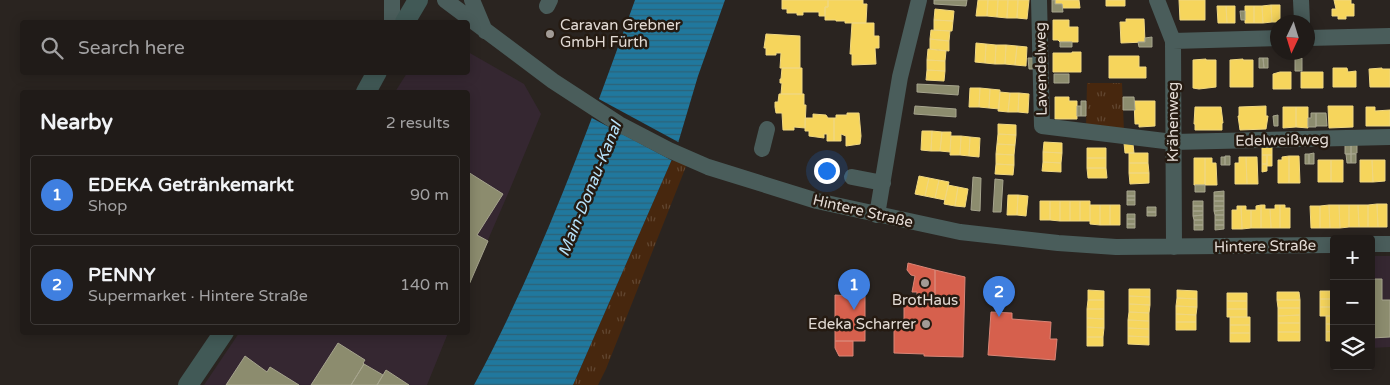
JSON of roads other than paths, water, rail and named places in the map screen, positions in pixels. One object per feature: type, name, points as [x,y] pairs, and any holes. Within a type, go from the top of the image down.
[{"type":"main road","points":[[406,20],[418,0]]},
{"type":"main road","points":[[367,90],[375,75]]},
{"type":"main road","points":[[188,385],[222,335]]},
{"type":"street","points":[[392,0],[392,20]]},
{"type":"street","name":"Hintere Straße","points":[[445,0],[553,82],[619,124],[708,167],[796,195],[877,215],[960,232],[1058,243],[1174,247],[1330,245]]},
{"type":"street","points":[[472,0],[485,31]]},
{"type":"street","points":[[877,215],[899,83],[919,0]]},
{"type":"street","name":"Lavendelweg","points":[[1039,0],[1042,126],[1173,142]]},
{"type":"street","name":"Krähenweg","points":[[1157,0],[1173,41],[1174,247]]},
{"type":"street","points":[[1301,0],[1302,15]]},
{"type":"street","points":[[1315,38],[1390,36]]},
{"type":"street","points":[[1173,41],[1270,38]]},
{"type":"street","points":[[762,149],[767,129]]},
{"type":"street","name":"Edelweißweg","points":[[1173,142],[1390,137]]},
{"type":"street","points":[[852,177],[883,183]]},
{"type":"street","points":[[1375,244],[1390,244]]},
{"type":"water","name":"Main-Donau-Kanal","points":[[635,0],[725,0],[698,76],[676,150],[573,385],[474,385],[498,339],[542,244],[581,147]]},
{"type":"place","name":"Caravan Grebner GmbH Fürth","points":[[550,34]]},
{"type":"place","name":"BrotHaus","points":[[925,283]]},
{"type":"place","name":"EDEKA Getränkemarkt","points":[[854,310]]},
{"type":"place","name":"PENNY","points":[[999,317]]},
{"type":"place","name":"Edeka Scharrer","points":[[926,324]]}]
